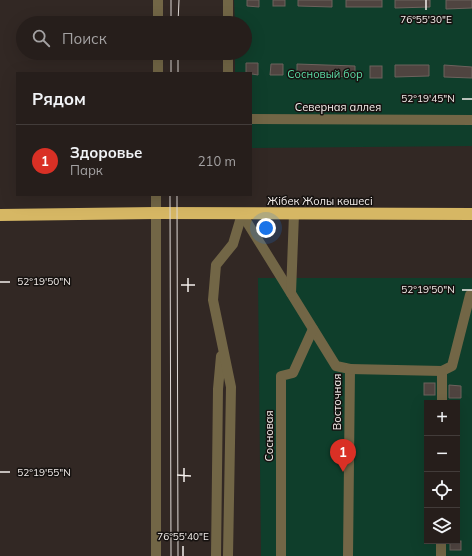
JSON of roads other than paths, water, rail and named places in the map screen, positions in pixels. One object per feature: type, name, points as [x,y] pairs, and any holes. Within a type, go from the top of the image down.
[{"type":"highway","name":"Жібек Жолы көшесі","points":[[0,215],[156,213],[472,214]]},
{"type":"street","points":[[158,0],[158,16]]},
{"type":"street","points":[[228,0],[228,16]]},
{"type":"street","points":[[158,60],[158,72]]},
{"type":"street","points":[[228,60],[228,72]]},
{"type":"street","name":"Северная аллея","points":[[252,119],[472,120]]},
{"type":"street","points":[[156,196],[156,556]]},
{"type":"street","points":[[228,556],[231,387],[213,300],[216,265],[233,244],[242,214]]},
{"type":"street","name":"Восточная","points":[[242,214],[336,366],[350,369],[348,556]]},
{"type":"street","points":[[291,293],[294,214]]},
{"type":"street","points":[[350,369],[442,371],[452,366],[470,295],[472,295]]},
{"type":"street","name":"Сосновая","points":[[281,556],[281,376],[293,373],[313,329]]},
{"type":"street","points":[[216,556],[218,389],[222,346]]},
{"type":"street","points":[[442,371],[442,400]]},
{"type":"street","points":[[441,544],[441,556]]},
{"type":"tram line","points":[[171,0],[171,16]]},
{"type":"tram line","points":[[178,16],[179,0]]},
{"type":"tram line","points":[[171,60],[171,72]]},
{"type":"tram line","points":[[178,60],[178,72]]},
{"type":"tram line","points":[[170,196],[171,556]]},
{"type":"tram line","points":[[177,196],[178,556]]},
{"type":"place","name":"Здоровье","points":[[343,472]]},
{"type":"park label","name":"Сосновый бор","points":[[325,74]]}]
